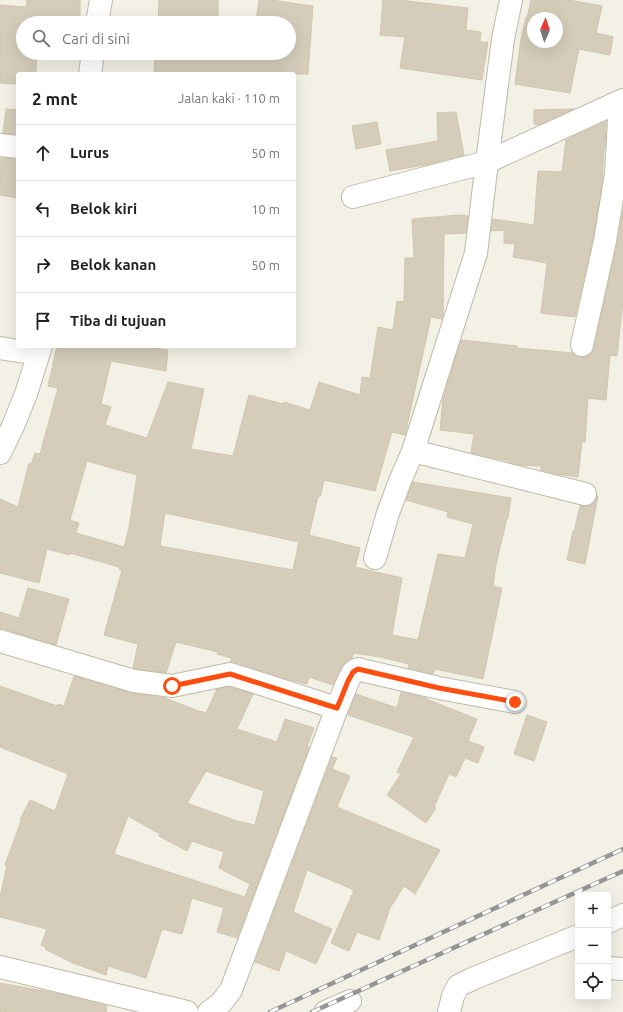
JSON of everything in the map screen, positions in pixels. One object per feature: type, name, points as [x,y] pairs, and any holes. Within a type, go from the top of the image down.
[{"type":"street","points":[[98,16],[101,0]]},
{"type":"street","points":[[375,558],[388,513],[413,451],[476,253],[503,39],[511,0]]},
{"type":"street","points":[[90,72],[92,60]]},
{"type":"street","points":[[353,197],[487,162],[621,101],[616,174],[605,241],[582,345]]},
{"type":"street","points":[[0,145],[16,147]]},
{"type":"street","points":[[0,348],[40,350],[26,394],[0,453]]},
{"type":"street","points":[[413,451],[585,494]]},
{"type":"street","points":[[0,641],[134,681],[172,686],[230,674],[337,708]]},
{"type":"street","points":[[209,1012],[221,1003],[230,990],[337,708],[353,672],[358,669],[439,688],[515,702]]},
{"type":"street","points":[[611,921],[623,915]]},
{"type":"street","points":[[449,1012],[453,996],[458,986],[472,979],[575,941]]},
{"type":"street","points":[[0,967],[187,1012]]},
{"type":"street","points":[[611,968],[623,969]]},
{"type":"street","points":[[325,1012],[350,1001]]},
{"type":"building","points":[[27,0],[80,0],[80,16],[16,16],[16,60],[37,60],[36,72],[16,72],[16,84],[0,83],[0,5],[26,7]]},
{"type":"building","points":[[159,0],[218,0],[218,16],[158,16]]},
{"type":"building","points":[[259,0],[271,0],[313,6],[308,74],[296,74],[296,72],[154,72],[155,60],[296,60],[296,16],[257,16]]},
{"type":"building","points":[[383,0],[407,0],[468,8],[466,30],[481,32],[480,42],[488,42],[482,80],[400,68],[405,37],[380,35]]},
{"type":"building","points":[[531,0],[569,0],[602,6],[596,33],[613,37],[610,55],[579,49],[570,93],[515,84],[521,39],[526,18],[527,48],[563,48],[563,12],[528,12]]},
{"type":"building","points":[[6,109],[16,110],[16,134],[3,133]]},
{"type":"building","points":[[574,109],[539,125],[534,124],[534,110]]},
{"type":"building","points":[[456,112],[464,155],[430,164],[390,171],[386,150],[438,141],[437,113]]},
{"type":"building","points":[[377,122],[381,144],[356,149],[352,126]]},
{"type":"building","points":[[605,122],[605,148],[604,147],[602,184],[593,239],[575,317],[541,313],[547,263],[513,257],[515,244],[504,243],[504,230],[491,231],[493,219],[534,225],[538,171],[562,172],[566,140]]},
{"type":"building","points":[[1,158],[16,159],[16,198],[0,195]]},
{"type":"building","points":[[623,209],[623,302],[617,356],[610,355],[606,400],[588,398],[585,442],[582,442],[578,477],[541,470],[541,466],[520,465],[471,453],[474,434],[440,430],[443,399],[461,340],[517,346],[517,348],[573,353],[580,357],[586,357],[591,353],[594,348],[617,244]]},
{"type":"building","points":[[459,215],[468,216],[466,233],[444,234],[443,317],[442,319],[431,317],[405,435],[392,432],[375,491],[324,480],[320,497],[318,496],[309,535],[360,548],[355,567],[402,578],[392,635],[418,640],[438,554],[465,558],[473,524],[447,517],[448,512],[406,500],[413,482],[511,498],[508,518],[496,564],[493,586],[502,588],[483,679],[435,669],[433,674],[408,668],[409,664],[354,653],[352,658],[342,666],[333,685],[309,677],[307,684],[230,662],[232,658],[217,654],[218,652],[176,642],[166,673],[137,669],[133,668],[138,644],[104,635],[122,570],[119,569],[119,567],[70,553],[70,555],[47,549],[39,583],[0,573],[0,499],[18,507],[29,463],[31,464],[35,453],[40,454],[58,388],[48,386],[57,348],[153,348],[168,350],[166,371],[111,361],[101,404],[111,407],[105,425],[147,438],[168,382],[204,389],[191,449],[233,456],[249,395],[283,404],[284,402],[310,410],[319,382],[360,395],[362,377],[370,378],[378,327],[393,330],[397,301],[404,302],[405,258],[414,258],[412,219]],"holes":[[[87,461],[137,475],[129,528],[124,547],[76,533],[79,523],[70,520]],[[165,513],[299,542],[293,570],[160,546]]]},
{"type":"building","points":[[597,496],[585,564],[567,560],[580,506],[589,506],[594,502]]},
{"type":"building","points":[[28,588],[69,599],[56,645],[0,629],[0,612],[19,618]]},
{"type":"building","points":[[74,676],[131,693],[165,698],[206,713],[217,689],[229,687],[253,694],[237,729],[277,742],[285,719],[314,728],[307,747],[309,748],[237,938],[217,932],[224,908],[192,898],[182,934],[162,929],[146,978],[108,966],[106,975],[73,963],[45,949],[46,947],[41,945],[47,929],[0,917],[0,897],[7,866],[5,865],[21,821],[20,820],[30,800],[55,811],[68,774],[0,747],[0,686],[57,706],[58,704],[64,706]],"holes":[[[206,771],[264,791],[255,825],[237,821],[187,803]],[[128,816],[160,834],[159,836],[187,851],[192,841],[224,852],[219,868],[250,884],[245,897],[114,854]]]},
{"type":"building","points":[[401,692],[426,698],[477,719],[468,741],[484,747],[478,763],[465,758],[456,777],[449,774],[434,807],[436,808],[426,823],[387,795],[401,774],[397,772],[414,737],[348,715],[356,694],[397,708]]},
{"type":"building","points":[[527,715],[547,722],[534,761],[514,754]]},
{"type":"building","points":[[332,757],[337,758],[332,769],[350,776],[337,807],[440,850],[415,894],[404,886],[390,908],[379,940],[357,932],[349,951],[331,943],[354,890],[307,870],[293,912],[332,929],[316,964],[286,951],[279,971],[255,962]]},
{"type":"building","points":[[0,983],[60,994],[107,1006],[106,1012],[0,1012]]},
{"type":"railway","points":[[270,1012],[623,849]]},
{"type":"railway","points":[[312,1012],[623,871]]},
{"type":"route","points":[[172,686],[230,674],[337,708],[348,681],[353,672],[358,669],[439,688],[515,702]]}]
